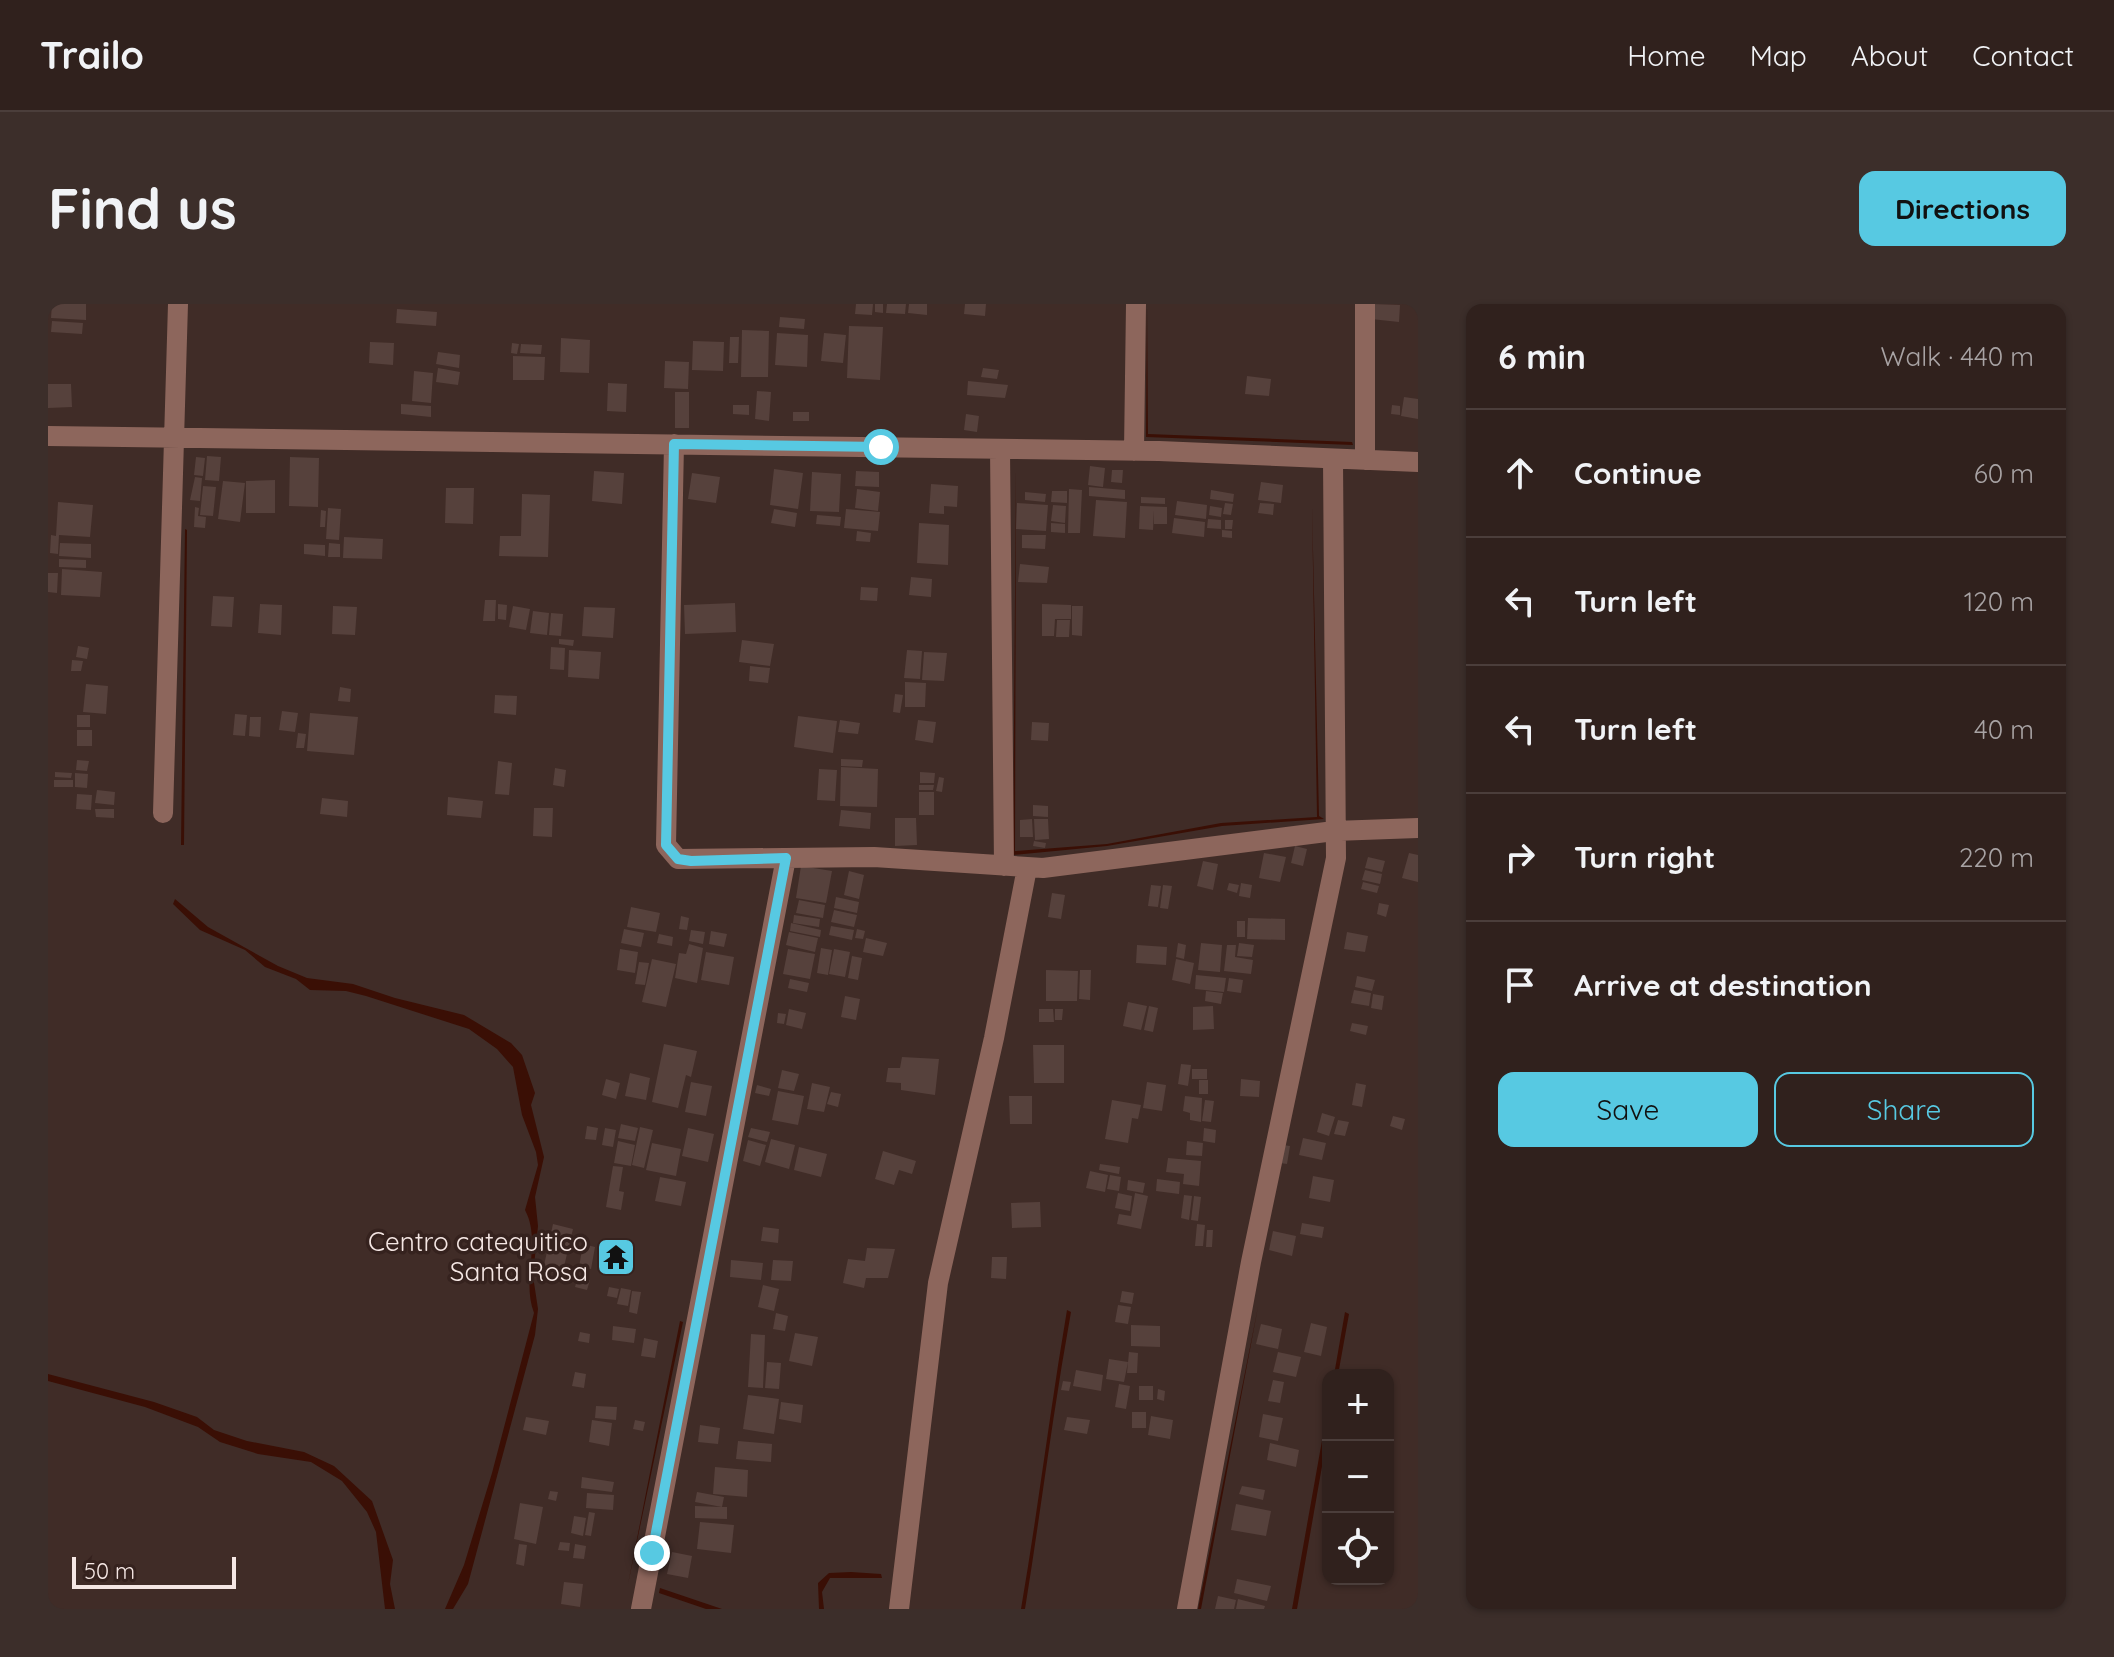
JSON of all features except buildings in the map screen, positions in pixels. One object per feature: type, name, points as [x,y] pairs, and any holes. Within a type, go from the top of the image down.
[{"type":"street","points":[[163,813],[178,304]]},
{"type":"street","points":[[1134,451],[1136,304]]},
{"type":"street","points":[[1365,304],[1365,460]]},
{"type":"street","points":[[48,436],[1134,451],[1418,462]]},
{"type":"street","points":[[674,444],[666,845],[678,859],[874,857],[1027,868],[1334,831],[1418,828]]},
{"type":"street","points":[[1000,449],[1004,866]]},
{"type":"street","points":[[1187,1609],[1251,1262],[1336,858],[1333,460]]},
{"type":"street","points":[[641,1609],[786,858]]},
{"type":"street","points":[[899,1609],[938,1283],[994,1038],[1027,868]]},
{"type":"shaded area","points":[[1147,304],[1148,434],[1352,442],[1353,445],[1146,437]]},
{"type":"shaded area","points":[[1016,466],[1015,851],[1107,844],[1221,823],[1317,817],[1312,505],[1319,816],[1324,819],[1222,826],[1107,846],[1013,855]]},
{"type":"shaded area","points":[[185,529],[184,845],[181,845]]},
{"type":"shaded area","points":[[175,899],[208,927],[278,966],[307,978],[353,984],[464,1015],[511,1043],[522,1055],[535,1093],[531,1105],[544,1157],[535,1197],[538,1226],[533,1276],[538,1309],[535,1335],[468,1584],[453,1609],[445,1609],[464,1565],[492,1473],[534,1313],[530,1287],[532,1235],[525,1210],[538,1165],[522,1115],[513,1067],[497,1049],[469,1029],[346,991],[310,990],[296,979],[265,967],[245,950],[200,930],[173,904]]},
{"type":"shaded area","points":[[1258,1307],[1201,1609],[1198,1609]]},
{"type":"shaded area","points":[[1067,1310],[1071,1312],[1025,1609],[1021,1609],[1033,1535]]},
{"type":"shaded area","points":[[1345,1312],[1349,1314],[1339,1369],[1335,1369]]},
{"type":"shaded area","points":[[680,1321],[683,1322],[628,1584]]},
{"type":"shaded area","points":[[48,1374],[154,1402],[197,1417],[214,1430],[247,1441],[304,1452],[334,1466],[372,1501],[393,1560],[390,1584],[395,1609],[385,1609],[376,1532],[367,1512],[342,1481],[311,1462],[258,1454],[220,1442],[198,1427],[145,1407],[48,1381]]},
{"type":"shaded area","points":[[1322,1441],[1322,1466],[1297,1609],[1292,1609]]},
{"type":"shaded area","points":[[829,1573],[881,1574],[882,1578],[830,1578],[822,1592],[824,1609],[819,1609],[818,1583]]},
{"type":"shaded area","points":[[660,1588],[722,1609],[706,1609],[659,1593]]},
{"type":"place","name":"Centro catequitico Santa Rosa","points":[[616,1257]]},
{"type":"route","points":[[652,1553],[786,858],[691,861],[678,859],[666,845],[674,444],[881,447]]}]
